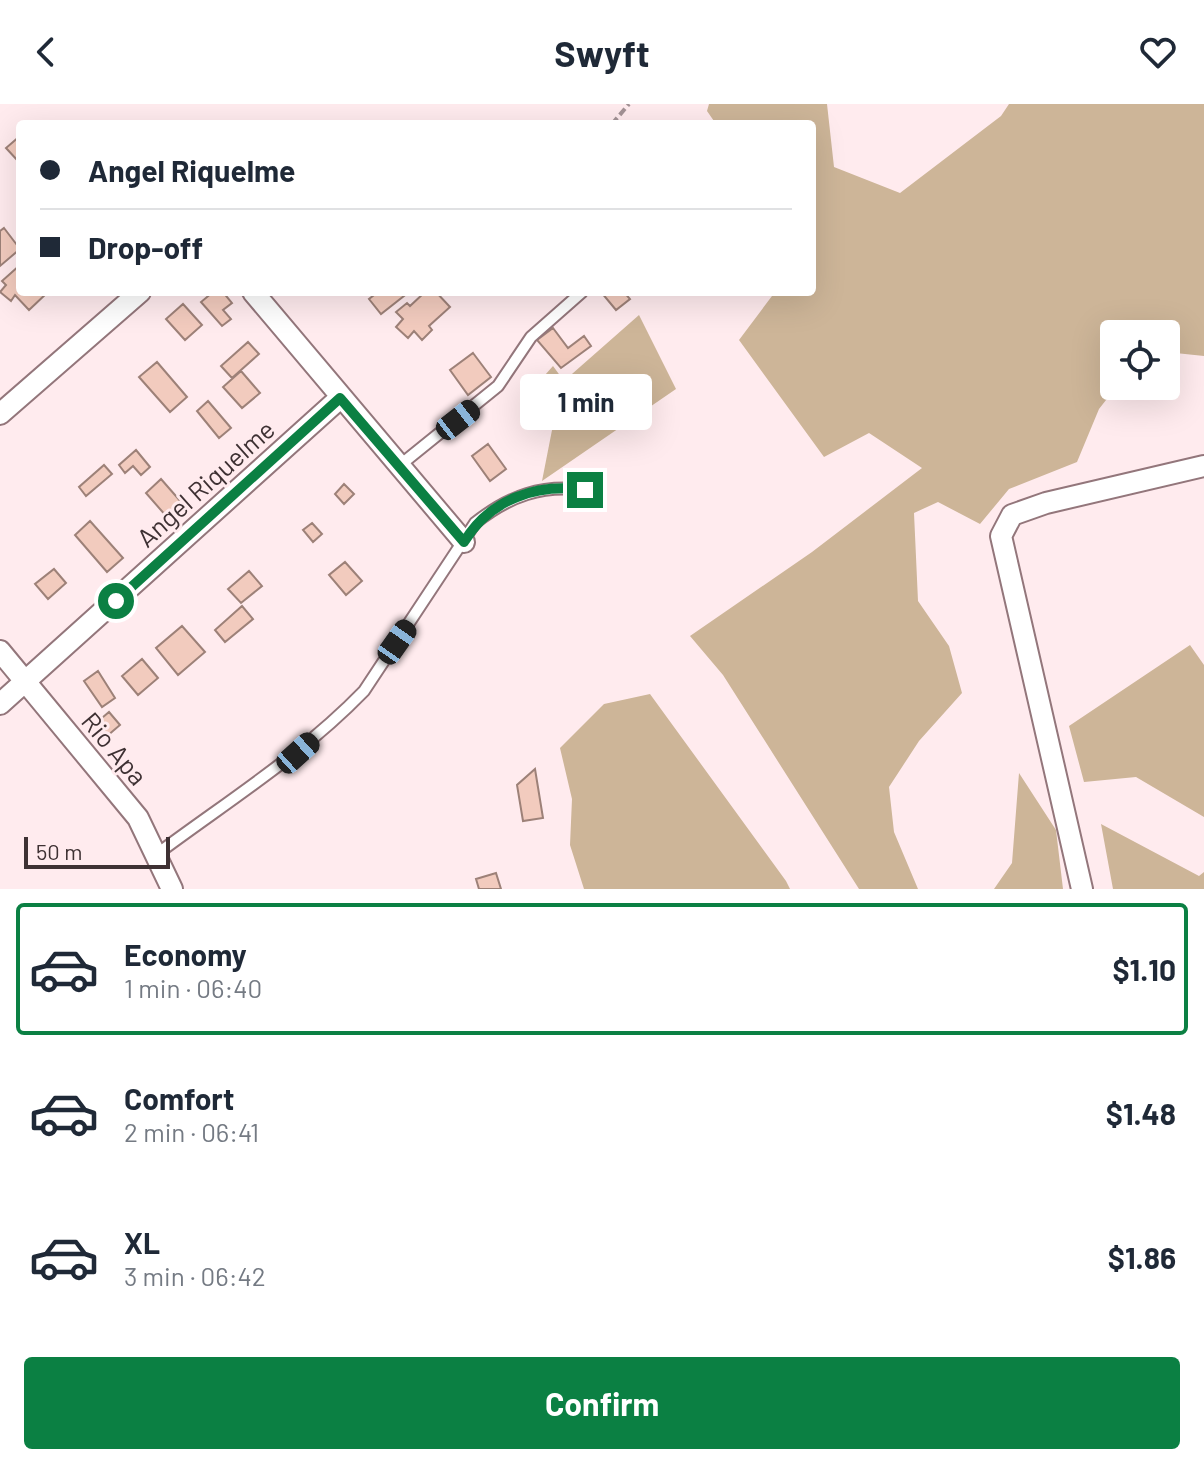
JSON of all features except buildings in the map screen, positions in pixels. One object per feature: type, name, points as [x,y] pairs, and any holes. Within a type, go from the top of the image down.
[{"type":"street","points":[[0,414],[135,296]]},
{"type":"street","points":[[256,296],[464,542]]},
{"type":"street","name":"Angel Riquelme","points":[[0,704],[340,398]]},
{"type":"street","points":[[1082,889],[1001,536],[1012,515],[1046,503],[1204,466]]},
{"type":"street","name":"Rio Apa","points":[[0,651],[138,818],[172,889]]},
{"type":"lane","points":[[399,466],[498,386],[531,337],[577,296]]},
{"type":"lane","points":[[157,854],[298,753],[364,691],[475,523],[500,503],[538,490],[561,487],[585,490]]},
{"type":"path","points":[[615,120],[629,104]]},
{"type":"shaded area","points":[[709,104],[827,104],[834,167],[900,193],[1001,116],[1009,104],[1204,104],[1204,356],[1180,353],[1180,320],[1100,320],[1100,400],[1106,400],[1099,409],[1077,462],[1009,489],[980,524],[938,502],[914,513],[918,601],[949,646],[962,693],[919,741],[889,787],[894,832],[918,889],[859,889],[723,675],[690,636],[812,552],[922,468],[869,433],[824,457],[739,340],[772,296],[816,296],[816,120],[713,120],[707,111]]},
{"type":"shaded area","points":[[639,315],[676,389],[542,481],[553,425],[539,405],[537,384],[553,366],[564,381]]},
{"type":"shaded area","points":[[1190,645],[1204,665],[1204,817],[1136,777],[1084,782],[1069,726]]},
{"type":"shaded area","points":[[650,694],[790,889],[584,889],[570,845],[572,799],[560,748],[604,704]]},
{"type":"shaded area","points":[[1019,773],[1056,830],[1063,889],[994,889],[1012,863]]},
{"type":"shaded area","points":[[1101,824],[1199,876],[1204,872],[1204,889],[1113,889]]},
{"type":"route","points":[[116,601],[340,398],[464,542],[475,523],[500,503],[538,490],[561,487],[585,490]]}]
